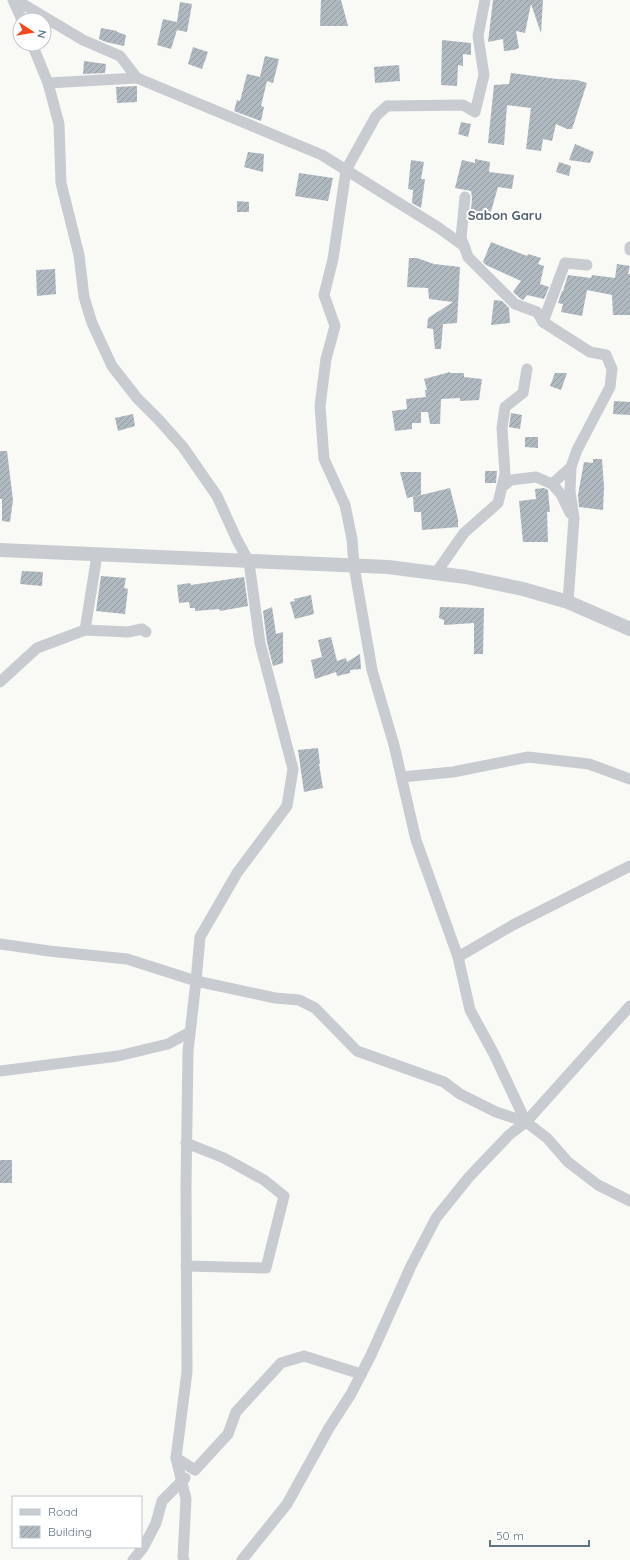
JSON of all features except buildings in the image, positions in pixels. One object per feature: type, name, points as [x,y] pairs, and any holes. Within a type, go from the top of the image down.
[{"type":"street","points":[[13,0],[18,12]]},
{"type":"street","points":[[16,0],[83,40],[120,56],[137,78]]},
{"type":"street","points":[[485,0],[478,36],[484,75],[475,112],[463,105],[386,106],[376,116],[346,170],[334,259],[324,296],[335,326],[326,359],[320,409],[324,459],[345,506],[352,539],[354,566],[372,670],[394,745],[416,840],[458,957],[470,1010],[494,1054],[526,1122]]},
{"type":"street","points":[[35,52],[48,83],[59,124],[61,184],[79,255],[84,297],[92,323],[112,366],[136,398],[158,419],[183,447],[217,496],[249,562],[260,643],[293,769],[287,806],[237,873],[200,937],[188,1051],[186,1143],[187,1372],[176,1458],[186,1499],[184,1560]]},
{"type":"street","points":[[48,83],[137,78],[322,155],[439,228],[464,246],[468,257]]},
{"type":"street","points":[[465,197],[461,238],[468,257],[515,304],[536,312],[543,322],[590,352],[606,355],[612,369],[610,387],[577,450],[571,467],[570,491],[574,518],[568,602]]},
{"type":"street","points":[[543,322],[565,263],[587,265]]},
{"type":"street","points":[[436,573],[464,533],[498,503],[505,474],[502,428],[505,407],[523,393],[527,369]]},
{"type":"street","points":[[552,484],[571,467]]},
{"type":"street","points":[[502,486],[511,480],[536,478],[552,484],[561,494],[574,518]]},
{"type":"street","points":[[0,550],[388,567],[436,573],[466,577],[523,589],[568,602],[630,629]]},
{"type":"street","points":[[85,630],[97,555]]},
{"type":"street","points":[[0,682],[37,648],[85,630],[128,632],[142,629],[146,632]]},
{"type":"street","points":[[402,777],[453,772],[528,757],[589,764],[630,779]]},
{"type":"street","points":[[458,957],[513,925],[630,866]]},
{"type":"street","points":[[0,944],[49,951],[127,959],[196,982],[276,998],[299,1000],[315,1008],[357,1051],[444,1082],[460,1094],[496,1112],[526,1122],[547,1138],[568,1162],[598,1185],[630,1201]]},
{"type":"street","points":[[242,1560],[287,1504],[361,1374],[371,1356],[411,1266],[436,1218],[479,1166],[509,1135],[526,1122],[630,1006]]},
{"type":"street","points":[[0,1071],[118,1056],[168,1044],[190,1032]]},
{"type":"street","points":[[186,1143],[224,1158],[264,1180],[284,1196],[266,1268],[186,1266]]},
{"type":"street","points":[[133,1560],[142,1548],[156,1523],[162,1501],[195,1470],[228,1434],[236,1412],[282,1363],[304,1356],[361,1374]]},
{"type":"street","points":[[176,1458],[195,1470]]},
{"type":"district","name":"Sabon Garu","points":[[505,215]]}]
